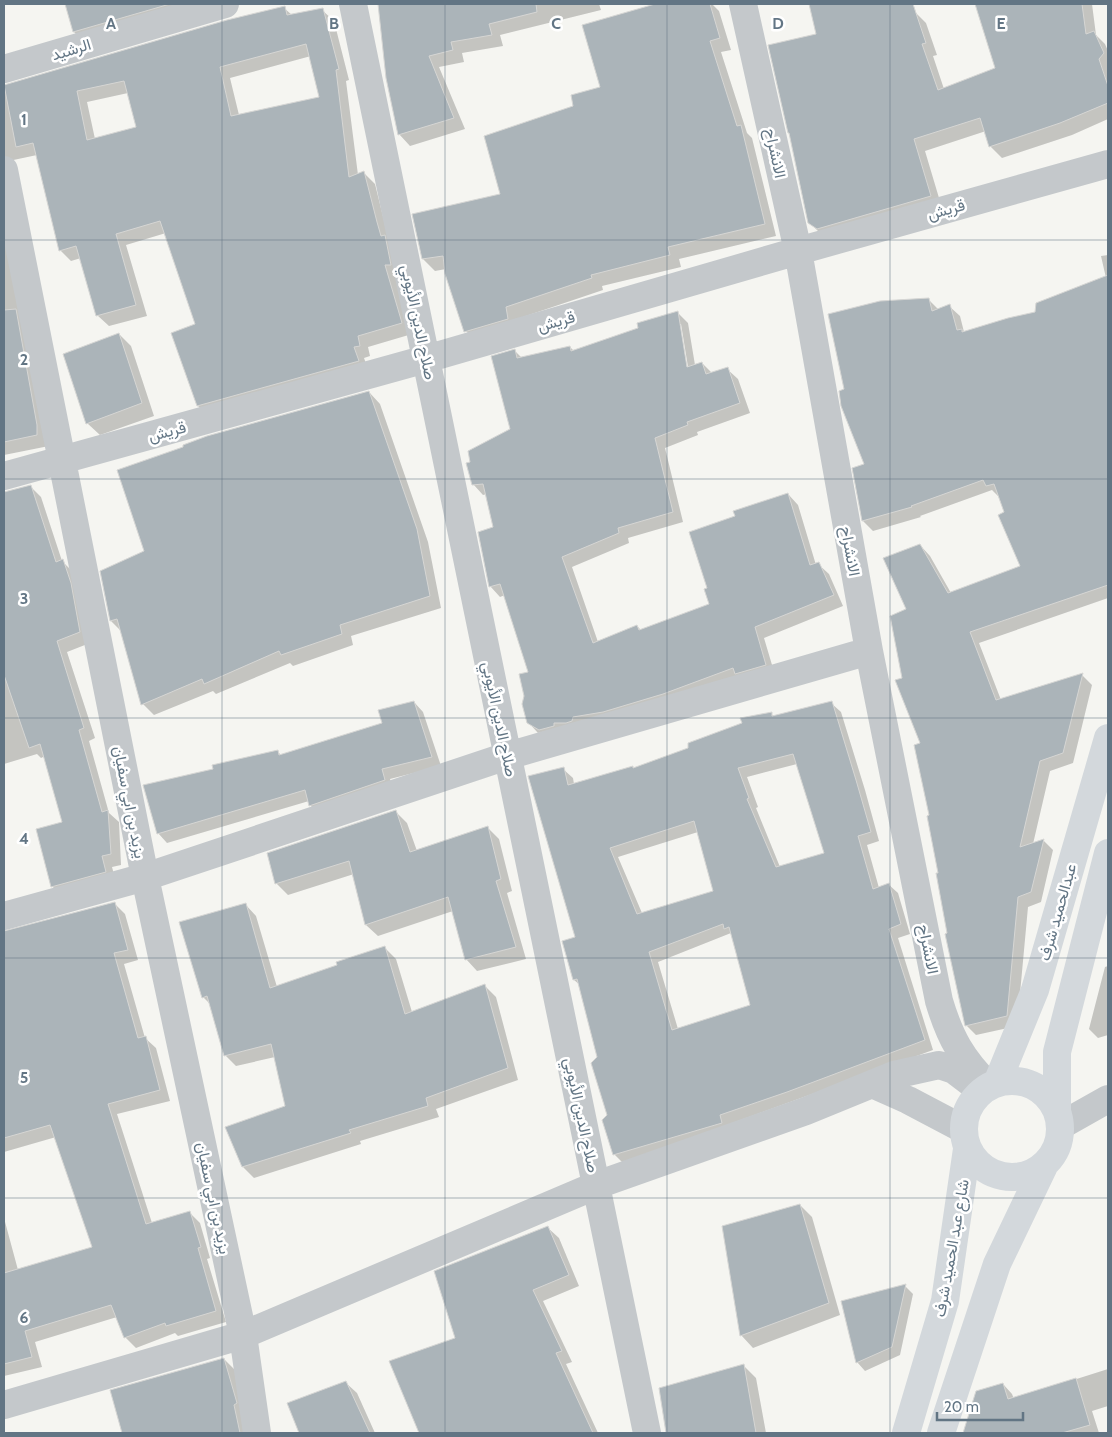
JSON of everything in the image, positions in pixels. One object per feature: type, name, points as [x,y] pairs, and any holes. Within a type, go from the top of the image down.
[{"type":"main road","name":"عبدالحميد شرف","points":[[989,1086],[1034,990],[1108,738]]},
{"type":"main road","name":"عبدالحميد شرف","points":[[1059,1118],[1057,1052],[1108,853]]},
{"type":"main road","points":[[941,1433],[997,1264],[1044,1166],[1054,1154],[1060,1140],[1059,1118],[1049,1097],[1038,1088],[1025,1082],[1011,1080],[989,1086],[968,1108],[965,1139],[976,1162],[987,1171],[1002,1177],[1017,1178],[1031,1174],[1044,1166]]},
{"type":"main road","name":"شارع عبد الحميد شرف","points":[[906,1433],[945,1300],[965,1139]]},
{"type":"street","name":"الرشيد","points":[[4,69],[225,4]]},
{"type":"street","name":"صلاح الدين الأيوبي","points":[[353,4],[597,1185],[646,1433]]},
{"type":"street","name":"الانشراح","points":[[743,4],[798,251],[869,651],[939,1001],[947,1025],[958,1048],[972,1068],[989,1086]]},
{"type":"street","name":"قريش","points":[[4,476],[426,359],[798,251],[1108,164]]},
{"type":"street","name":"يزيد بن ابي سفيان","points":[[4,170],[145,877],[243,1335],[257,1433]]},
{"type":"street","points":[[4,916],[145,877],[507,756],[869,651]]},
{"type":"street","points":[[4,1405],[243,1335],[597,1185],[806,1110],[894,1075],[939,1065],[989,1086]]},
{"type":"street","points":[[872,1084],[908,1100],[965,1139]]},
{"type":"street","points":[[1059,1118],[1108,1099]]},
{"type":"building","points":[[65,4],[170,4],[73,32]]},
{"type":"building","points":[[378,4],[536,4],[537,12],[489,24],[492,35],[451,42],[453,50],[429,56],[454,118],[398,135],[386,78]]},
{"type":"building","points":[[655,4],[710,4],[720,38],[710,41],[737,126],[741,125],[765,224],[668,247],[670,255],[591,275],[592,278],[506,307],[508,319],[464,332],[445,274],[443,256],[422,259],[412,214],[500,194],[484,136],[573,106],[571,95],[600,87],[582,25]]},
{"type":"building","points":[[809,4],[913,4],[926,43],[922,44],[938,90],[995,68],[975,4],[1082,4],[1086,34],[1094,31],[1104,53],[1099,59],[1108,86],[1108,103],[1060,123],[989,147],[980,118],[914,139],[931,196],[817,229],[808,223],[768,45],[816,34]]},
{"type":"building","points":[[285,6],[287,15],[323,8],[339,69],[336,70],[349,177],[364,171],[381,236],[385,235],[391,265],[385,265],[402,323],[358,336],[360,346],[354,347],[359,361],[197,406],[171,333],[195,324],[160,221],[116,234],[136,305],[96,316],[76,246],[59,251],[33,143],[16,147],[4,85],[227,20]],"holes":[[[306,44],[319,97],[231,116],[220,67]],[[124,81],[136,127],[87,140],[77,91]]]},
{"type":"building","points":[[1108,275],[1108,585],[970,632],[996,700],[1083,673],[1063,753],[1040,761],[1020,847],[1044,839],[1031,892],[1018,897],[1007,1016],[965,1026],[945,934],[947,933],[936,873],[938,873],[927,816],[929,815],[914,745],[920,743],[895,680],[902,678],[890,616],[906,609],[883,558],[920,544],[948,593],[1020,566],[998,515],[1004,512],[994,484],[986,486],[983,480],[912,507],[862,521],[852,468],[864,464],[841,406],[839,391],[844,389],[828,314],[880,301],[929,298],[932,311],[950,304],[957,330],[962,329],[962,332],[1035,312],[1036,303]]},
{"type":"building","points":[[16,309],[37,425],[37,435],[4,442],[4,310]]},
{"type":"building","points":[[678,311],[687,367],[702,362],[706,374],[728,367],[740,403],[687,422],[688,425],[655,438],[673,512],[618,528],[619,533],[562,557],[593,643],[637,625],[639,630],[709,604],[704,589],[707,588],[689,532],[735,516],[733,511],[788,493],[810,565],[819,562],[834,595],[755,627],[766,665],[735,674],[733,668],[663,694],[603,712],[573,717],[572,721],[554,723],[554,726],[539,730],[527,723],[522,704],[524,696],[519,674],[528,672],[500,584],[489,587],[478,532],[493,527],[483,484],[472,485],[466,463],[470,462],[468,451],[510,429],[491,356],[515,349],[517,358],[570,346],[571,351],[638,328],[637,323]]},
{"type":"building","points":[[119,333],[142,403],[86,424],[63,354]]},
{"type":"building","points":[[369,391],[417,529],[430,596],[340,625],[342,634],[281,655],[279,651],[204,684],[202,679],[141,705],[117,619],[110,621],[100,571],[144,551],[117,470],[183,447],[183,445],[207,436]]},
{"type":"building","points":[[31,485],[56,562],[63,559],[71,583],[80,632],[57,641],[84,728],[79,730],[102,812],[108,810],[111,854],[102,856],[106,872],[51,887],[36,829],[62,822],[40,744],[29,748],[4,675],[4,492]]},
{"type":"building","points":[[414,701],[432,757],[382,769],[385,780],[309,806],[305,790],[157,834],[143,785],[213,769],[212,765],[278,750],[279,755],[382,723],[378,710]]},
{"type":"building","points":[[832,701],[871,832],[858,836],[873,889],[889,883],[901,924],[889,929],[925,1040],[720,1115],[722,1123],[613,1155],[602,1120],[607,1115],[591,1063],[597,1057],[577,979],[573,980],[562,941],[575,937],[528,776],[564,767],[568,785],[633,766],[633,768],[688,748],[688,743],[742,723],[740,718],[772,712],[772,716]],"holes":[[[793,754],[824,853],[776,867],[747,799],[749,798],[738,768]],[[694,821],[713,891],[637,914],[610,848]],[[723,924],[724,929],[729,927],[750,1005],[672,1030],[649,952]]]},
{"type":"building","points":[[396,810],[410,852],[488,826],[501,879],[496,881],[516,947],[465,960],[448,897],[365,925],[349,861],[275,884],[267,853]]},
{"type":"building","points":[[115,902],[128,950],[114,953],[138,1038],[146,1036],[160,1090],[108,1104],[146,1224],[190,1211],[201,1247],[198,1248],[216,1311],[166,1326],[165,1323],[124,1338],[111,1305],[25,1331],[32,1357],[4,1364],[4,1273],[92,1247],[50,1125],[4,1138],[4,931]]},
{"type":"building","points":[[246,903],[270,988],[337,965],[336,962],[385,946],[405,1014],[485,984],[508,1068],[426,1098],[428,1106],[349,1130],[351,1133],[242,1167],[225,1127],[285,1106],[271,1044],[224,1056],[207,996],[202,998],[179,922]]},
{"type":"building","points":[[800,1204],[829,1303],[740,1336],[722,1226]]},
{"type":"building","points":[[548,1226],[569,1275],[533,1290],[562,1351],[556,1353],[593,1433],[419,1433],[389,1361],[455,1338],[434,1271]]},
{"type":"building","points":[[906,1284],[892,1347],[856,1363],[841,1301]]},
{"type":"building","points":[[224,1358],[237,1403],[234,1405],[240,1433],[122,1433],[110,1390]]},
{"type":"building","points":[[744,1364],[756,1433],[666,1433],[659,1388]]},
{"type":"building","points":[[1076,1378],[1090,1425],[1062,1433],[963,1433],[976,1391],[1003,1383],[1008,1399]]},
{"type":"building","points":[[346,1381],[370,1433],[299,1433],[287,1403]]}]
